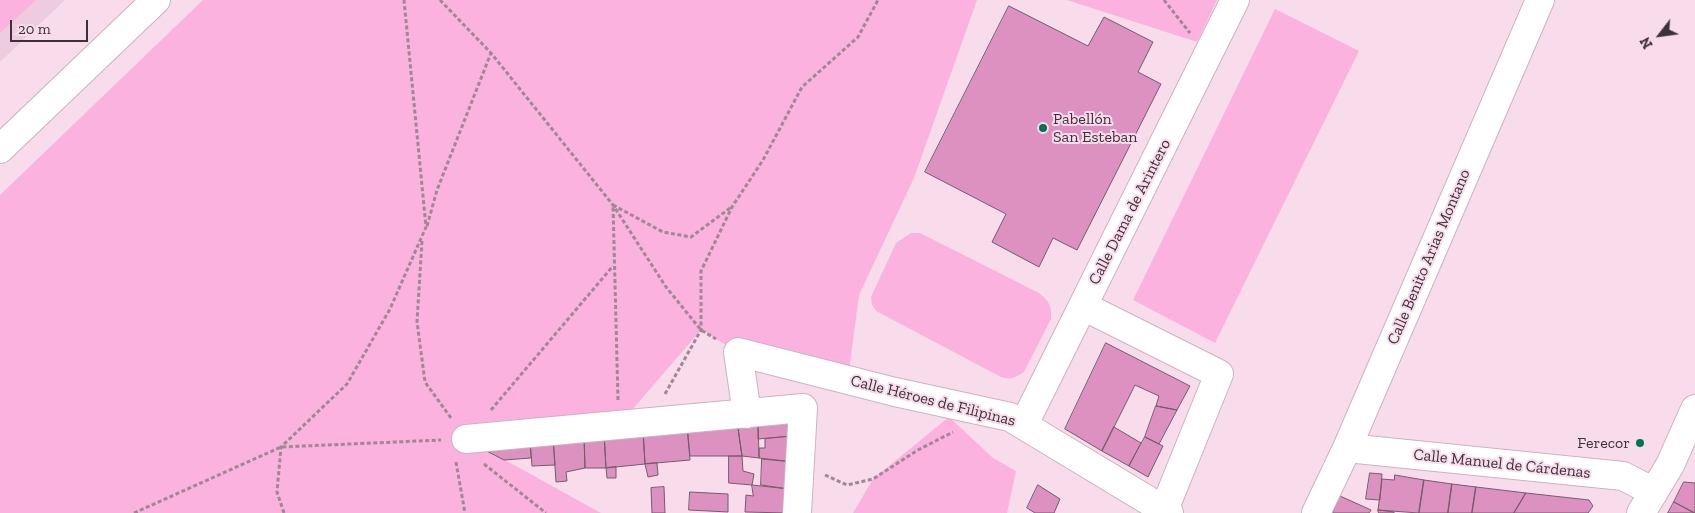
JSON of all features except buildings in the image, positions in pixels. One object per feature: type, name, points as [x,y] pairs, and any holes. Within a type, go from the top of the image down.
[{"type":"street","points":[[0,149],[156,0]]},
{"type":"street","name":"Calle Dama de Arintero","points":[[1024,424],[1235,0]]},
{"type":"street","name":"Calle Benito Arias Montano","points":[[1316,513],[1347,448],[1540,0]]},
{"type":"street","points":[[1083,306],[1219,374],[1167,512]]},
{"type":"street","points":[[738,352],[747,414]]},
{"type":"street","name":"Calle Héroes de Filipinas","points":[[738,352],[1010,417],[1167,512]]},
{"type":"street","points":[[466,439],[803,408],[797,513]]},
{"type":"street","points":[[1648,502],[1686,447],[1695,409]]},
{"type":"street","name":"Calle Manuel de Cárdenas","points":[[1347,448],[1623,476],[1648,502]]},
{"type":"path","points":[[134,513],[281,447],[347,384],[390,309],[426,228],[404,0]]},
{"type":"path","points":[[440,0],[491,53],[613,205],[666,287],[701,330],[738,352]]},
{"type":"path","points":[[648,423],[701,330],[700,271],[732,207],[762,160],[802,87],[858,36],[878,0]]},
{"type":"path","points":[[1164,0],[1191,35]]},
{"type":"path","points":[[491,53],[437,190],[421,246],[417,322],[426,382],[477,458],[546,513]]},
{"type":"path","points":[[613,205],[663,232],[691,237],[732,207]]},
{"type":"path","points":[[613,205],[618,425]]},
{"type":"path","points":[[465,513],[455,463],[466,439],[614,265]]},
{"type":"path","points":[[800,469],[821,474],[847,485],[874,479],[918,450],[988,413]]},
{"type":"path","points":[[281,447],[466,439]]},
{"type":"path","points":[[281,447],[278,492],[284,513]]},
{"type":"path","points":[[279,513],[282,506]]},
{"type":"shaded area","points":[[0,0],[65,0],[0,62]]},
{"type":"shaded area","points":[[0,0],[36,0],[0,33]]},
{"type":"shaded area","points":[[203,0],[977,0],[914,178],[859,295],[848,379],[738,352],[701,330],[619,425],[467,439],[601,513],[0,513],[0,195]]},
{"type":"shaded area","points":[[1067,0],[1217,0],[1197,42]]},
{"type":"shaded area","points":[[1275,9],[1359,51],[1215,343],[1133,300]]},
{"type":"shaded area","points":[[911,233],[920,233],[1039,293],[1047,301],[1051,311],[1051,319],[1024,372],[1012,378],[1001,377],[876,311],[872,305],[871,297],[896,243]]},
{"type":"shaded area","points":[[949,417],[993,458],[1016,471],[1007,513],[853,513],[873,479]]},
{"type":"place","name":"Pabellón San Esteban","points":[[1043,128]]},
{"type":"place","name":"Ferecor","points":[[1640,443]]}]
